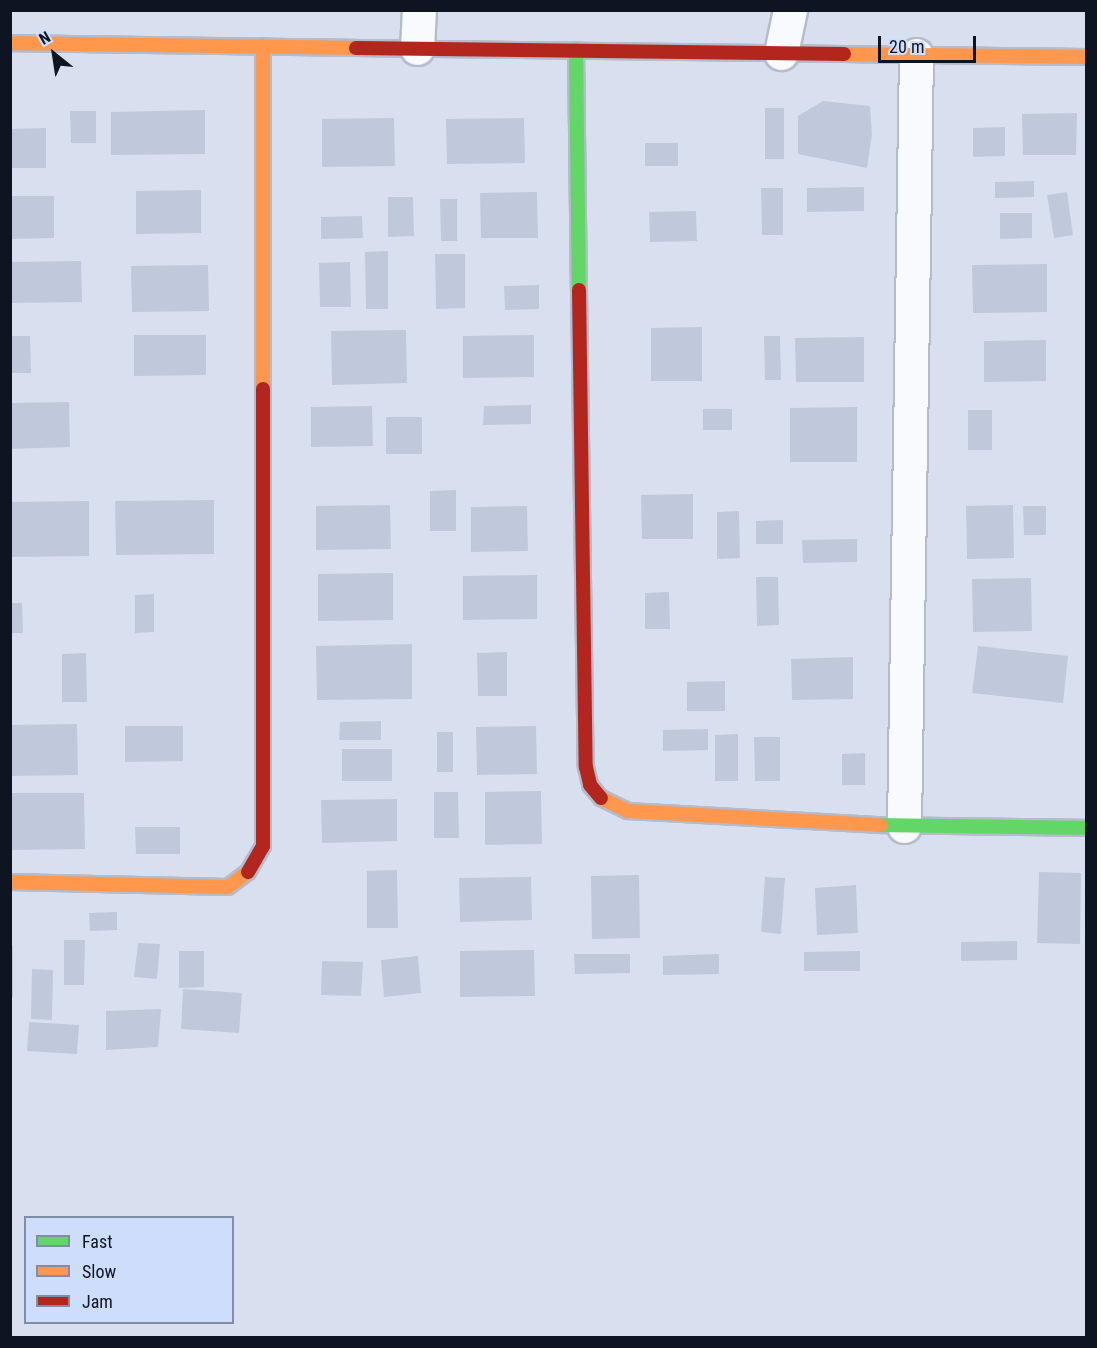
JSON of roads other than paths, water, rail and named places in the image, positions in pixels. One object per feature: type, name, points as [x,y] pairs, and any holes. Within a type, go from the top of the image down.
[{"type":"street","points":[[417,48],[419,10]]},
{"type":"street","points":[[781,53],[790,10]]},
{"type":"street","points":[[10,43],[1086,57]]},
{"type":"street","points":[[10,882],[228,887],[246,875],[263,846],[263,46]]},
{"type":"street","points":[[576,50],[586,767],[590,785],[602,799],[628,812],[904,826],[1086,828]]},
{"type":"street","points":[[904,826],[916,55]]}]
